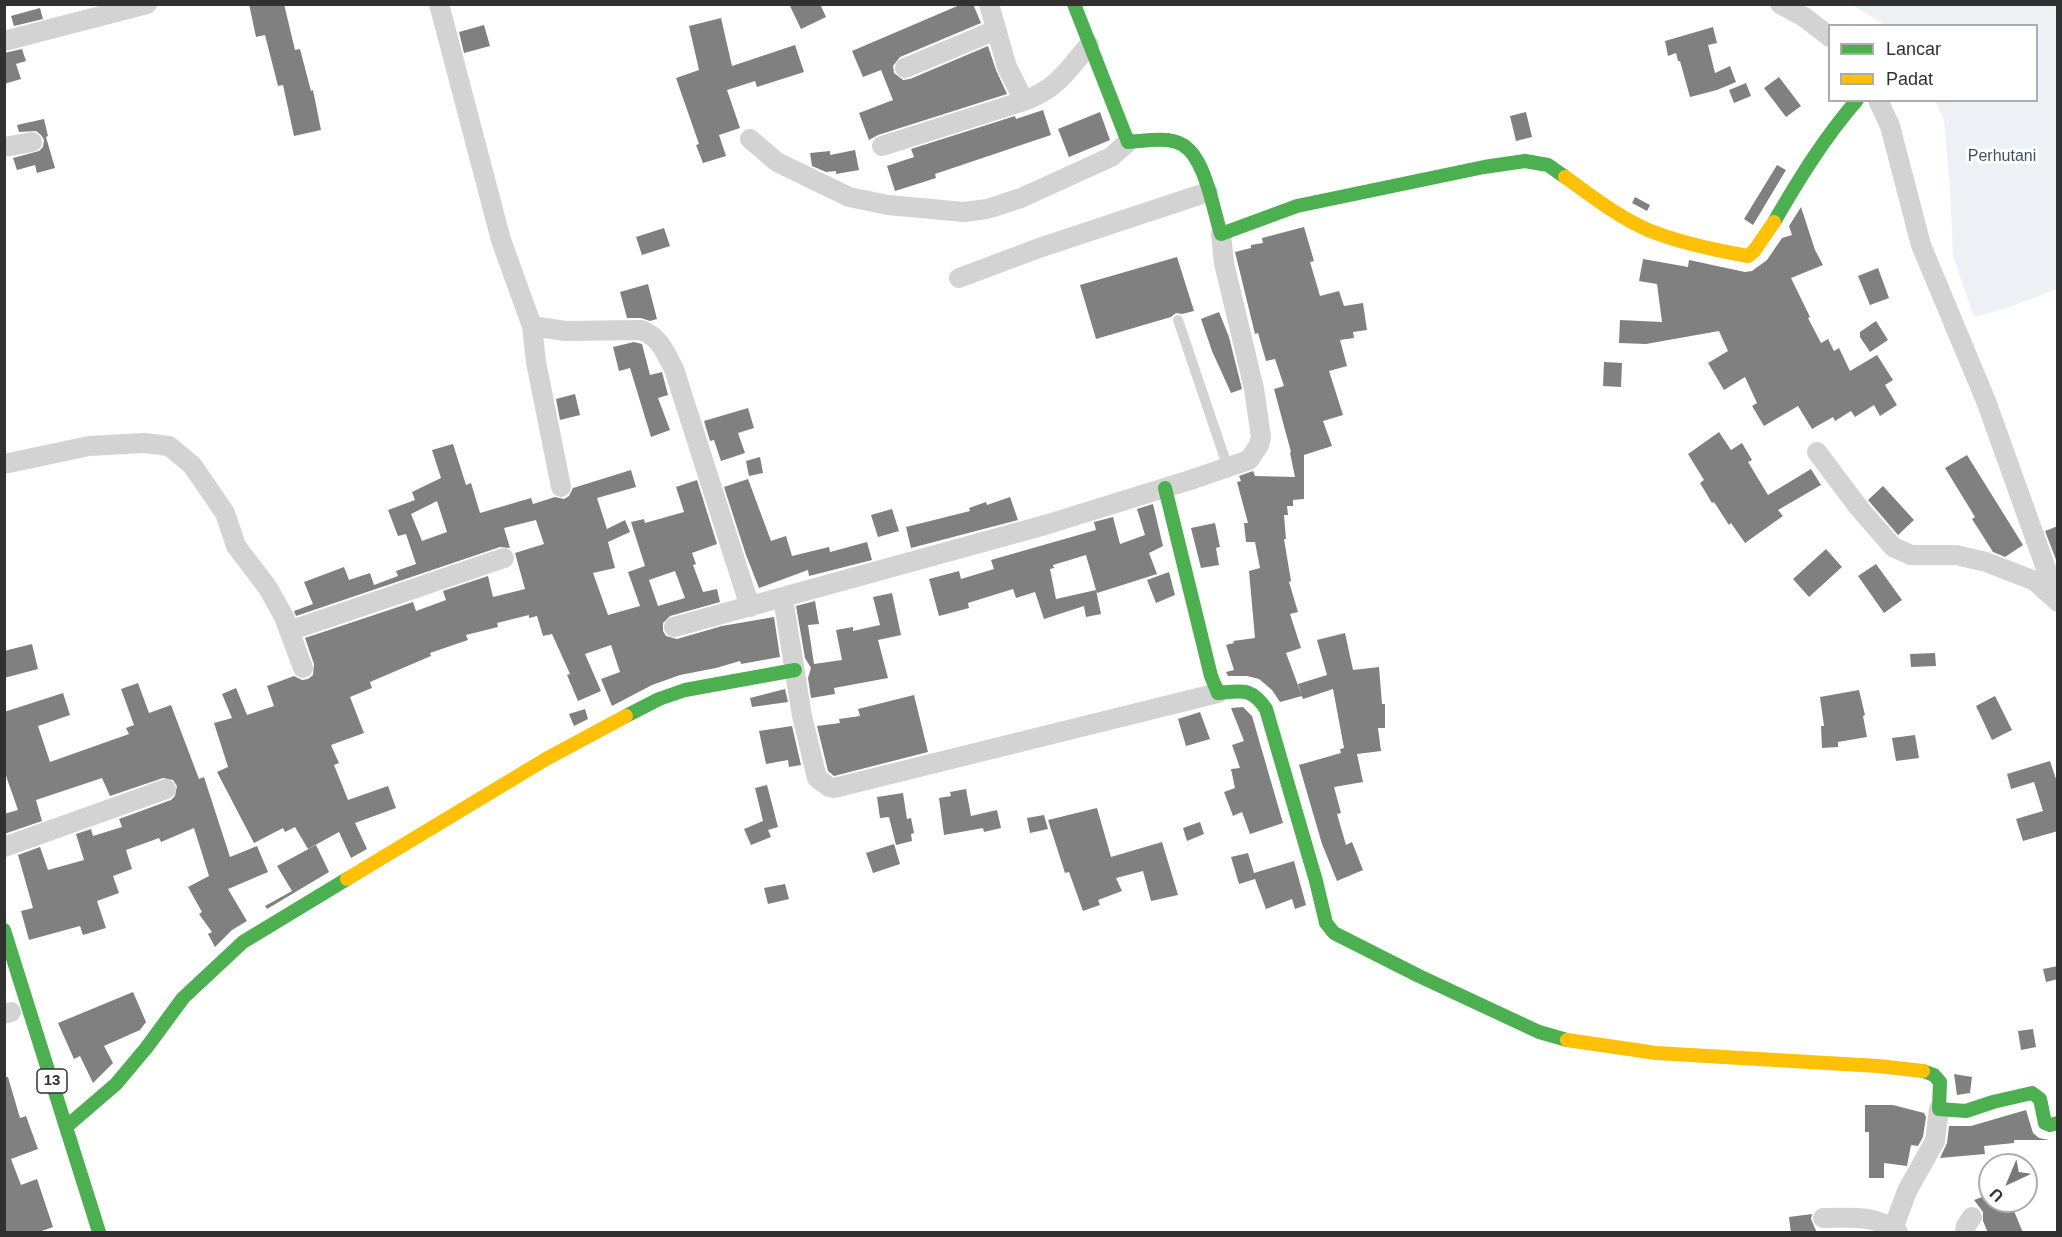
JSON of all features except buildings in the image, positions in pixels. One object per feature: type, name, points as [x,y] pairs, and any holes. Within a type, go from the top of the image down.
[{"type":"main road","points":[[1074,4],[1128,142],[1160,140],[1183,145],[1191,150],[1199,164],[1221,234],[1297,206],[1484,167],[1525,161],[1548,165],[1618,214],[1649,230],[1704,248],[1748,256],[1770,228],[1801,175],[1827,137],[1855,102]]},
{"type":"main road","points":[[1165,488],[1211,676],[1218,693],[1247,691],[1253,693],[1266,709],[1326,923],[1328,928],[1342,938],[1419,976],[1557,1038],[1666,1055],[1856,1064],[1918,1071],[1934,1075],[1938,1079],[1942,1089],[1939,1109],[1966,1112],[1994,1101],[2032,1093],[2040,1099],[2045,1123],[2050,1125],[2058,1123]]},
{"type":"main road","points":[[66,1127],[116,1084],[183,998],[243,942],[546,759],[659,699],[685,690],[795,670]]},
{"type":"main road","name":"13","points":[[4,930],[99,1233]]},
{"type":"street","points":[[4,41],[147,4]]},
{"type":"street","points":[[439,4],[501,240],[532,326],[536,362],[561,487]]},
{"type":"street","points":[[989,4],[1007,67],[1024,101]]},
{"type":"street","points":[[1780,4],[1804,17],[1828,35]]},
{"type":"street","points":[[905,68],[996,30]]},
{"type":"street","points":[[882,146],[1040,95],[1054,86],[1089,45]]},
{"type":"street","points":[[1879,102],[1890,126],[1921,245],[1986,401],[2057,602]]},
{"type":"street","points":[[750,139],[777,162],[849,197],[888,205],[964,212],[987,209],[1021,198],[1111,157],[1128,142]]},
{"type":"street","points":[[4,147],[32,141]]},
{"type":"street","points":[[959,278],[1039,248],[1208,192]]},
{"type":"street","points":[[674,627],[1045,525],[1228,468],[1248,459],[1260,445],[1261,437],[1254,388],[1224,263],[1221,234]]},
{"type":"street","points":[[532,326],[565,331],[641,330],[652,334],[661,344],[674,369],[750,607]]},
{"type":"street","points":[[4,464],[89,446],[144,443],[169,446],[192,465],[225,513],[236,546],[268,588],[289,631],[303,668]]},
{"type":"street","points":[[1817,453],[1859,508],[1893,547],[1911,555],[1956,555],[1986,562],[2041,584],[2057,602]]},
{"type":"street","points":[[289,631],[504,558]]},
{"type":"street","points":[[783,598],[802,716],[817,778],[829,787],[834,788],[1218,693]]},
{"type":"street","points":[[4,847],[166,789]]},
{"type":"street","points":[[1823,1218],[1870,1218],[1896,1231],[1907,1191],[1935,1141],[1939,1109]]},
{"type":"lane","points":[[1178,320],[1228,468]]},
{"type":"green space","name":"Perhutani","points":[[1852,5],[2057,5],[2057,289],[2007,308],[1974,317],[1953,256],[1944,120],[1935,102],[2038,102],[2038,24],[1883,24]]},
{"type":"traffic: fast","points":[[1074,4],[1128,142],[1156,140],[1177,142],[1191,152],[1203,173],[1221,234],[1297,206],[1484,167],[1525,161],[1548,165],[1565,177]]},
{"type":"traffic: fast","points":[[1774,222],[1813,159],[1855,102]]},
{"type":"traffic: fast","points":[[1165,488],[1211,676],[1218,693],[1245,692],[1256,697],[1266,709],[1326,923],[1334,933],[1419,976],[1539,1032],[1567,1040]]},
{"type":"traffic: fast","points":[[626,716],[659,699],[685,690],[795,670]]},
{"type":"traffic: fast","points":[[66,1127],[116,1084],[183,998],[243,942],[347,879]]},
{"type":"traffic: fast","points":[[4,930],[99,1232]]},
{"type":"traffic: fast","points":[[1923,1071],[1934,1075],[1940,1082],[1939,1109],[1966,1111],[2032,1093],[2040,1099],[2045,1123],[2050,1125],[2058,1123]]},
{"type":"traffic: slow","points":[[1565,177],[1605,206],[1637,225],[1672,239],[1710,249],[1748,256],[1774,222]]},
{"type":"traffic: slow","points":[[347,879],[546,759],[626,716]]},
{"type":"traffic: slow","points":[[1567,1040],[1656,1053],[1878,1066],[1923,1071]]}]
